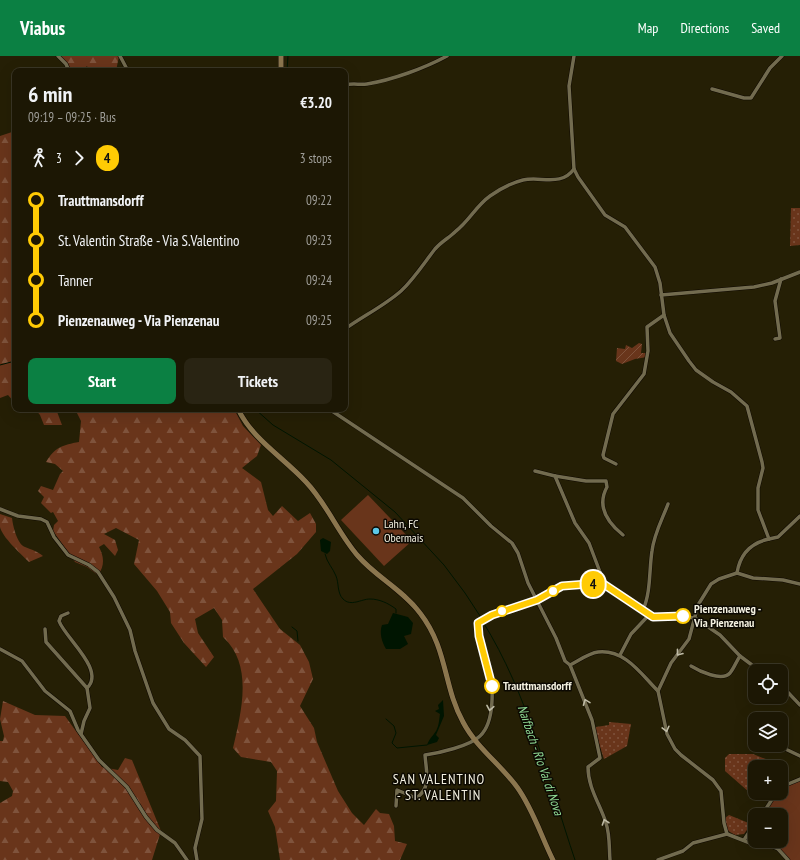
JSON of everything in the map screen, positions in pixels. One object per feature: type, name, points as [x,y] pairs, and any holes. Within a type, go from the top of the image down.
[{"type":"main road","points":[[281,56],[281,68]]},
{"type":"main road","points":[[240,412],[246,424],[255,435],[312,488],[357,555],[368,567],[403,595],[419,611],[435,635],[460,716],[474,740],[521,793],[534,817],[553,860]]},
{"type":"street","points":[[58,56],[68,68]]},
{"type":"street","points":[[120,56],[126,68]]},
{"type":"street","points":[[348,84],[366,84],[386,79],[435,62],[447,56]]},
{"type":"street","points":[[574,56],[569,86],[574,169],[605,215],[626,227],[655,267],[664,315],[673,338],[696,370],[731,392],[747,406],[763,468],[758,488],[758,510],[769,539]]},
{"type":"street","points":[[712,89],[744,98],[751,98],[770,68],[782,56]]},
{"type":"street","points":[[348,327],[400,292],[414,277],[436,248],[456,231],[479,206],[490,197],[510,184],[525,180],[561,179],[574,169]]},
{"type":"street","points":[[661,295],[754,287],[800,272]]},
{"type":"street","points":[[775,339],[780,338],[775,301],[781,279]]},
{"type":"street","points":[[616,464],[604,458],[613,414],[644,374],[648,351],[647,327],[664,315]]},
{"type":"street","points":[[335,412],[464,498],[490,526],[512,543],[518,553],[528,583],[565,661],[570,665],[592,720],[600,754],[598,760],[588,767],[588,772],[591,788],[608,831],[610,860]]},
{"type":"street","points":[[535,470],[555,476],[586,481],[606,481],[607,487],[604,494],[604,513],[609,523],[623,535]]},
{"type":"street","points":[[555,476],[575,523],[589,543],[603,580],[602,583]]},
{"type":"street","points":[[643,610],[647,601],[652,550],[656,531],[668,504]]},
{"type":"street","points":[[0,509],[18,516],[41,518],[47,522],[54,537],[68,555],[94,568],[114,597],[130,630],[135,651],[153,703],[168,729],[185,740],[200,756],[202,819],[195,848],[197,860]]},
{"type":"street","points":[[658,691],[671,663],[689,639],[702,597],[711,584],[737,572],[750,546],[758,541],[778,537],[800,516]]},
{"type":"street","points":[[737,572],[753,578],[783,580],[800,584]]},
{"type":"street","points":[[396,806],[397,790],[416,798],[421,795],[428,785],[425,755],[448,750],[474,740],[486,729],[493,693],[490,675],[477,626],[485,618],[537,600],[562,586],[602,583],[653,617],[679,616],[695,618],[720,635],[740,656],[751,664]]},
{"type":"street","points":[[68,613],[61,616],[59,621],[83,654],[93,675],[91,684],[87,688]]},
{"type":"street","points":[[620,655],[631,634],[649,615]]},
{"type":"street","points":[[45,629],[46,642],[87,688],[90,708],[84,721],[81,734]]},
{"type":"street","points":[[0,649],[22,661],[45,691],[70,711],[81,734],[107,770],[129,790],[146,817],[157,830],[175,843],[187,860]]},
{"type":"street","points":[[570,665],[598,652],[620,655],[632,664],[658,691],[667,734],[675,749],[713,780],[721,791],[724,822],[727,834]]},
{"type":"street","points":[[691,666],[709,675],[725,676],[729,674],[740,656]]},
{"type":"street","points":[[788,693],[800,706]]},
{"type":"street","points":[[788,750],[800,756]]},
{"type":"street","points":[[788,784],[800,779]]},
{"type":"street","points":[[658,860],[683,851],[693,843],[727,834],[750,843],[769,845],[778,849],[788,860]]},
{"type":"street","points":[[744,840],[748,834]]},
{"type":"green space","points":[[57,56],[119,56],[117,68],[88,68],[87,66],[85,68],[68,68]]},
{"type":"green space","points":[[12,132],[12,400],[8,395],[0,398],[0,136]]},
{"type":"green space","points":[[791,208],[800,208],[800,245],[790,246]]},
{"type":"green space","points":[[639,343],[642,344],[641,353],[647,353],[647,357],[635,359],[622,364],[616,361],[617,348],[625,349],[626,345],[632,348]]},
{"type":"green space","points":[[38,412],[57,412],[62,425],[44,425]]},
{"type":"green space","points":[[76,412],[236,412],[243,426],[261,445],[257,456],[242,468],[261,482],[268,510],[273,516],[282,506],[298,521],[310,513],[316,524],[316,532],[297,554],[253,589],[280,629],[300,645],[309,662],[313,679],[300,706],[314,728],[317,742],[338,791],[352,813],[364,825],[376,809],[380,813],[389,814],[394,826],[395,841],[407,844],[400,860],[280,860],[275,827],[268,811],[276,801],[277,771],[271,762],[241,757],[233,748],[242,705],[242,675],[239,661],[233,648],[223,637],[222,620],[214,608],[195,619],[198,633],[214,657],[206,667],[184,643],[171,623],[170,612],[157,591],[134,564],[139,540],[116,528],[104,534],[115,540],[118,550],[115,556],[104,544],[99,547],[102,554],[103,565],[98,575],[87,567],[75,562],[53,531],[54,525],[58,521],[53,512],[51,513],[41,503],[44,497],[38,491],[41,486],[53,490],[60,474],[63,471],[55,464],[46,462],[56,450],[68,444],[79,442],[81,421]]},
{"type":"green space","name":"Lahn, FC Obermais","points":[[368,495],[412,541],[384,566],[341,520]]},
{"type":"green space","points":[[0,514],[12,518],[16,534],[22,545],[43,556],[29,562],[4,536],[0,527]]},
{"type":"green space","points":[[3,701],[35,715],[65,716],[102,767],[118,770],[125,758],[132,760],[161,831],[152,860],[0,860],[0,803],[12,796],[13,791],[8,782],[0,781],[0,741],[3,741],[4,736],[0,719]]},
{"type":"green space","points":[[609,722],[631,724],[627,746],[604,759],[596,734],[596,727],[609,725]]},
{"type":"green space","points":[[729,754],[753,754],[768,760],[748,760],[748,791],[725,771],[725,758]]},
{"type":"green space","points":[[800,779],[800,860],[787,860],[778,849],[775,848],[788,848],[788,808],[767,808],[772,800],[788,800],[788,784]]},
{"type":"green space","points":[[729,815],[748,823],[748,828],[744,834],[735,835],[727,830],[725,818]]},
{"type":"shaded area","points":[[323,538],[331,542],[330,551],[327,554],[321,551],[320,540]]},
{"type":"shaded area","points":[[393,613],[408,617],[413,623],[411,634],[404,636],[408,644],[400,649],[386,649],[381,637],[381,628],[382,625],[388,624]]},
{"type":"shaded area","points":[[443,700],[444,716],[436,735],[439,738],[437,742],[427,745],[438,727],[440,714],[435,711],[439,709],[438,705]]},
{"type":"waterway","name":"Naifbach - Rio Val di Nova","points":[[287,68],[288,56]]},
{"type":"waterway","points":[[0,365],[12,362]]},
{"type":"waterway","name":"Naifbach - Rio Val di Nova","points":[[258,412],[273,425],[331,460],[395,512],[444,565],[482,619]]},
{"type":"waterway","points":[[325,554],[336,576],[340,594],[343,599],[353,603],[373,599],[387,603],[396,609],[396,613]]},
{"type":"waterway","name":"Naifbach - Rio Val di Nova","points":[[483,622],[513,678],[525,708],[575,860]]},
{"type":"waterway","points":[[292,627],[297,631],[298,641]]},
{"type":"waterway","points":[[386,719],[394,726],[396,733],[392,743],[397,748],[427,745]]},
{"type":"bus line","name":"4","points":[[492,686],[483,654],[477,626],[478,623],[485,618],[502,611],[537,600],[562,586],[579,586],[602,583],[653,617],[683,616]]},
{"type":"place","name":"Lahn, FC Obermais","points":[[376,531]]},
{"type":"place","name":"Pienzenauweg - Via Pienzenau","points":[[683,616]]},
{"type":"place","name":"Trauttmansdorff","points":[[492,686]]},
{"type":"district","name":"SAN VALENTINO - ST. VALENTIN","points":[[439,788]]}]
